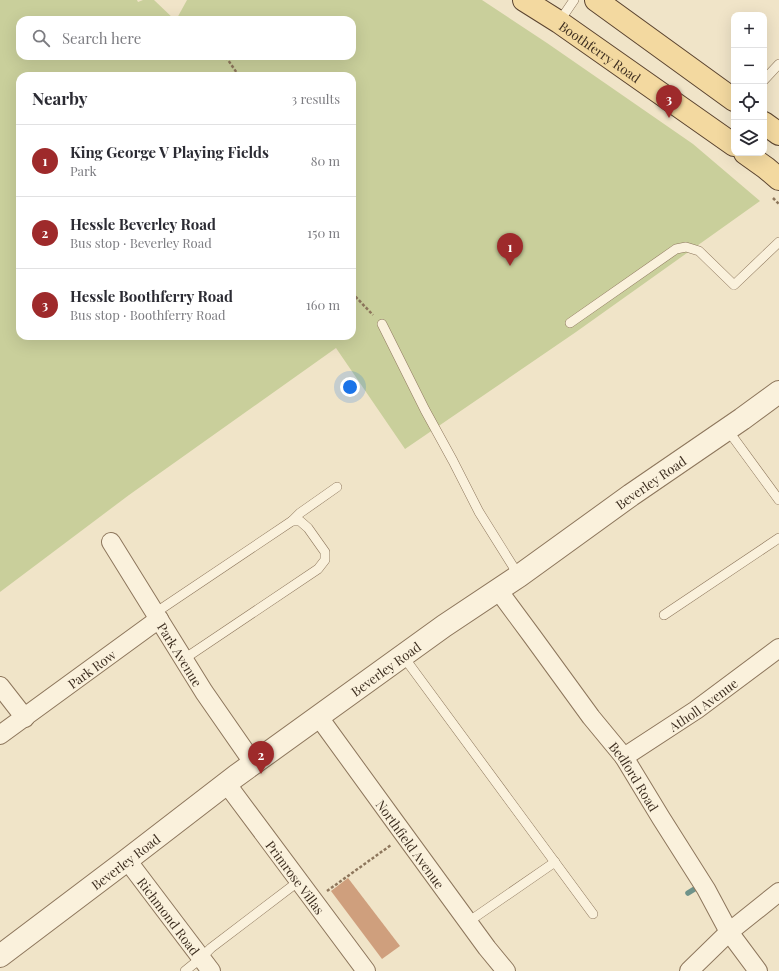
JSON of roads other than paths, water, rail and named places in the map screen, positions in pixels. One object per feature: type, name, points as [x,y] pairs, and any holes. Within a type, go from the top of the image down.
[{"type":"main road","name":"Boothferry Road","points":[[524,0],[559,22],[731,143]]},
{"type":"main road","points":[[596,0],[731,98]]},
{"type":"main road","points":[[767,124],[779,134]]},
{"type":"main road","points":[[749,156],[779,179]]},
{"type":"street","name":"Beverley Road","points":[[0,956],[226,783],[318,716],[779,392]]},
{"type":"street","name":"Park Avenue","points":[[111,542],[204,692],[254,764]]},
{"type":"street","name":"Bedford Road","points":[[498,590],[591,717],[624,757],[706,889],[729,932],[758,971]]},
{"type":"street","name":"Park Row","points":[[0,736],[157,616]]},
{"type":"street","name":"Atholl Avenue","points":[[624,757],[696,710],[779,648]]},
{"type":"street","points":[[0,686],[25,718]]},
{"type":"street","name":"Northfield Avenue","points":[[318,716],[468,922],[506,971]]},
{"type":"street","name":"Primrose Villas","points":[[226,783],[366,971]]},
{"type":"street","name":"Richmond Road","points":[[127,860],[206,965]]},
{"type":"street","points":[[689,971],[729,932],[779,892]]},
{"type":"lane","points":[[559,22],[574,0]]},
{"type":"lane","points":[[767,77],[779,64]]},
{"type":"lane","points":[[570,324],[676,249],[686,247],[699,251],[734,285],[779,242]]},
{"type":"lane","points":[[382,324],[425,410],[479,512],[519,576]]},
{"type":"lane","points":[[727,430],[779,500]]},
{"type":"lane","points":[[157,616],[292,521],[300,513],[337,487]]},
{"type":"lane","points":[[184,659],[318,569],[324,560],[325,552],[308,528],[300,521],[292,521]]},
{"type":"lane","points":[[664,615],[779,538]]},
{"type":"lane","points":[[403,656],[593,914]]},
{"type":"lane","points":[[468,922],[555,862]]},
{"type":"lane","points":[[185,971],[206,965],[211,948],[299,881]]},
{"type":"waterway","points":[[688,893],[701,885]]},
{"type":"place","name":"Hessle Boothferry Road","points":[[669,118]]},
{"type":"place","name":"King George V Playing Fields","points":[[510,266]]},
{"type":"place","name":"Hessle Beverley Road","points":[[261,774]]}]
